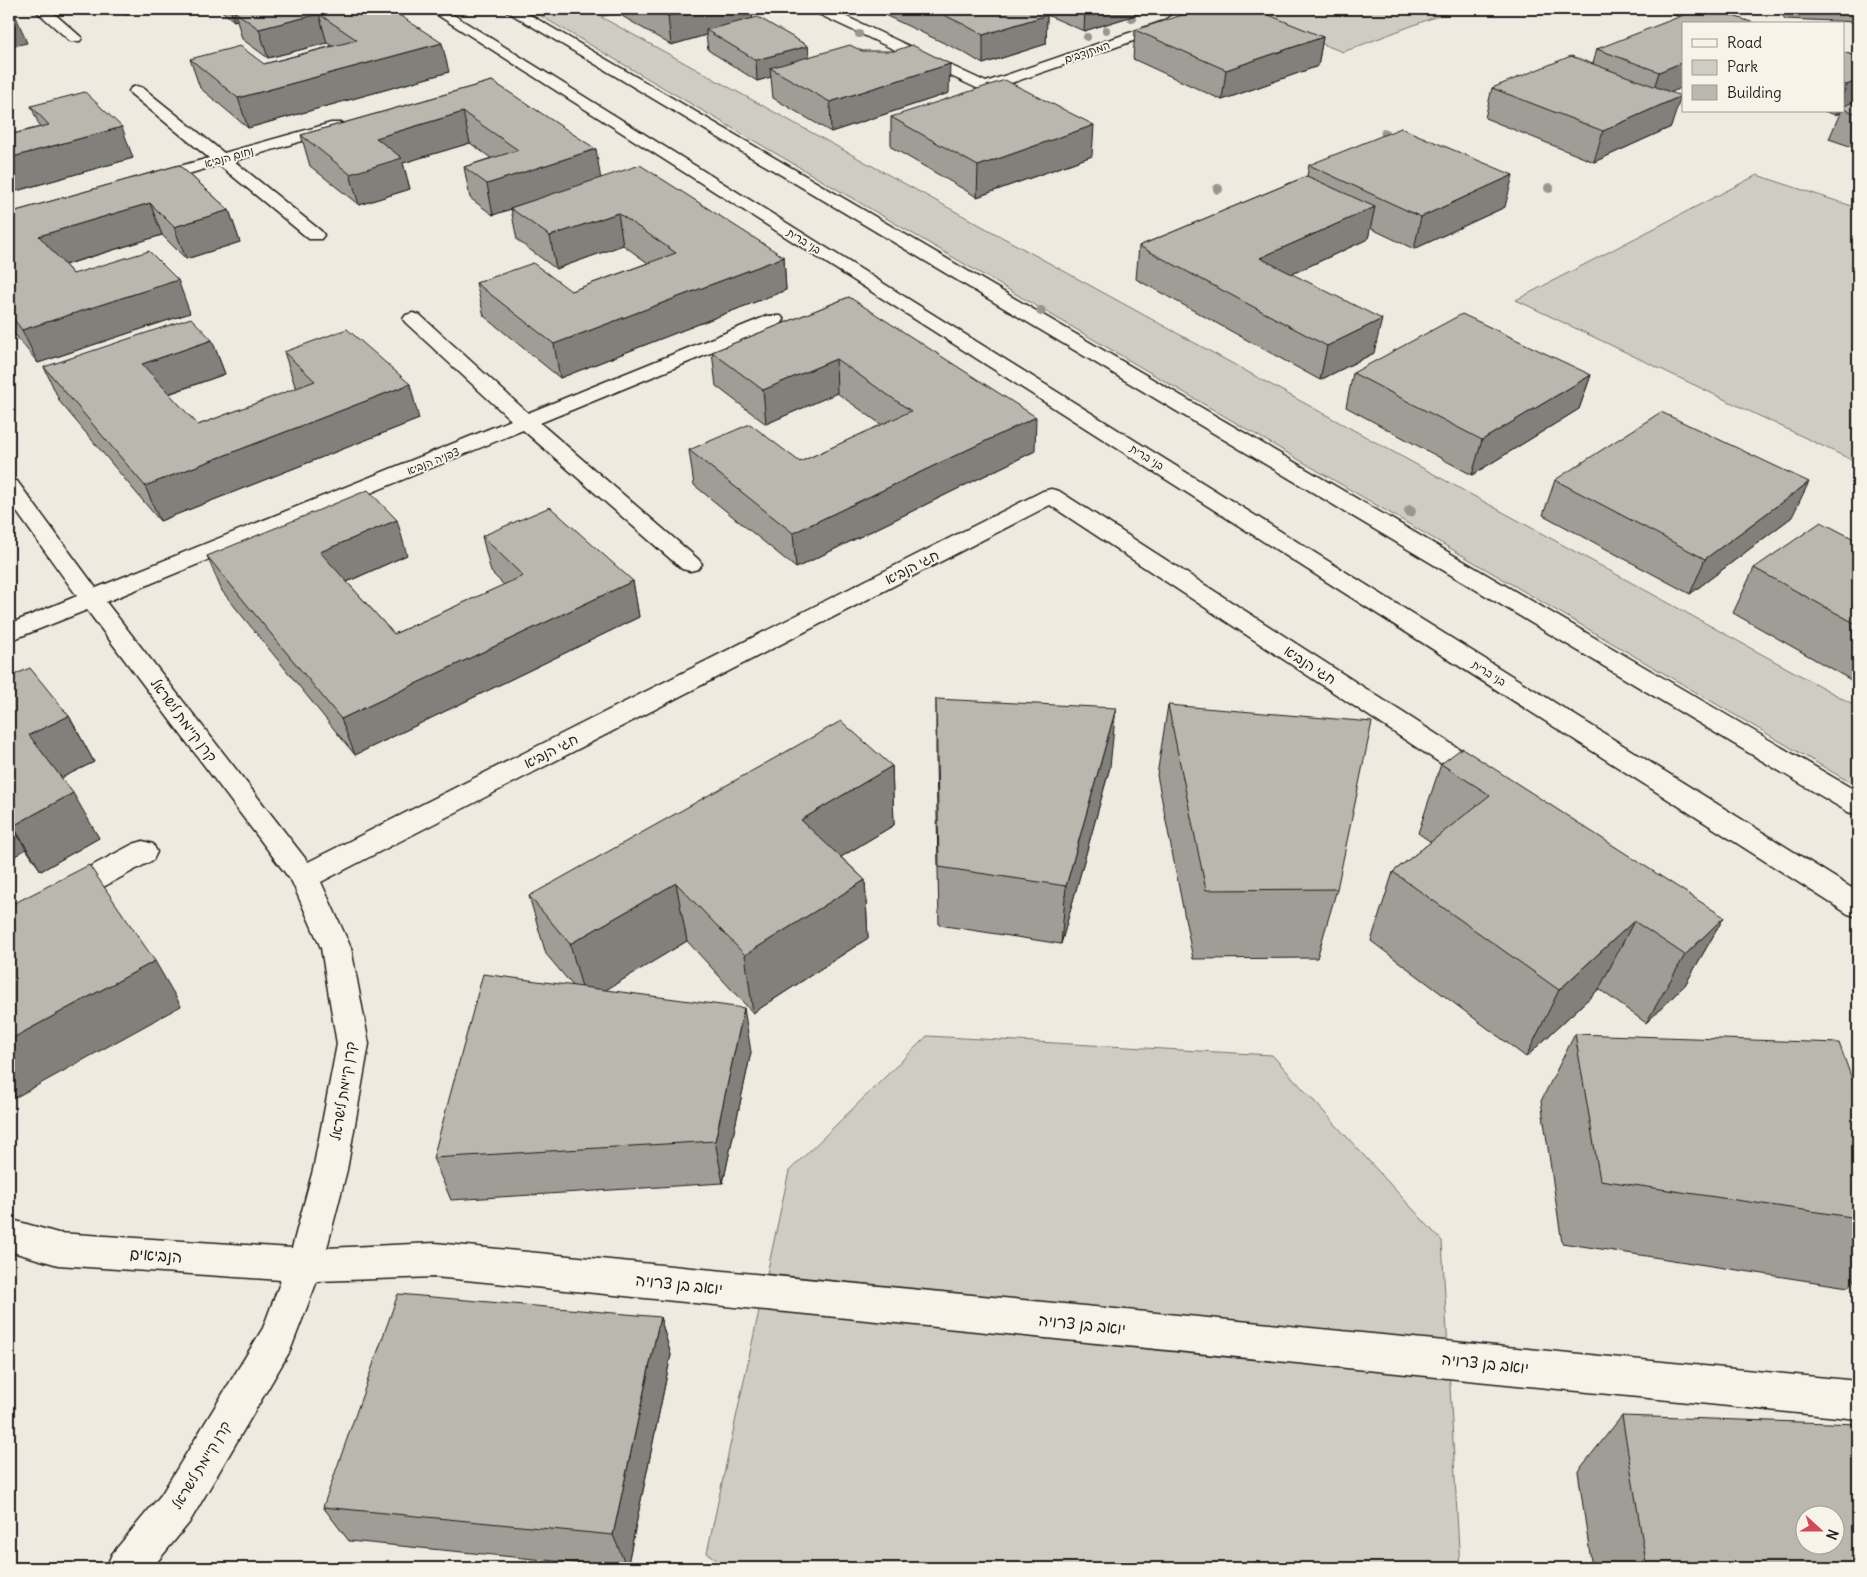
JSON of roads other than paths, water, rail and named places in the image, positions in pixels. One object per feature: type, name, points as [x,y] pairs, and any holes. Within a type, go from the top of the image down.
[{"type":"street","points":[[41,9],[75,38]]},
{"type":"street","name":"בני ברית","points":[[435,9],[1858,906]]},
{"type":"street","points":[[510,9],[1858,805]]},
{"type":"street","name":"המתנדבים","points":[[819,9],[985,87],[1169,24],[1180,16],[1180,9]]},
{"type":"street","points":[[1673,9],[1714,22]]},
{"type":"street","points":[[137,91],[315,234]]},
{"type":"street","name":"נחום הנביא","points":[[130,186],[355,121]]},
{"type":"street","points":[[413,319],[526,423],[690,564]]},
{"type":"street","name":"צפניה הנביא","points":[[9,633],[774,320]]},
{"type":"street","name":"קרן קיימת לישראל","points":[[9,486],[91,599],[304,877],[336,948],[353,1044],[330,1170],[305,1265],[277,1338],[175,1508],[126,1568]]},
{"type":"street","name":"חגי הנביא","points":[[304,877],[1051,496],[1492,784]]},
{"type":"street","points":[[9,924],[143,852]]},
{"type":"street","name":"הנביאים","points":[[9,1236],[58,1249],[305,1265]]},
{"type":"street","name":"יואב בן צרויה","points":[[305,1265],[435,1260],[1858,1400]]}]
